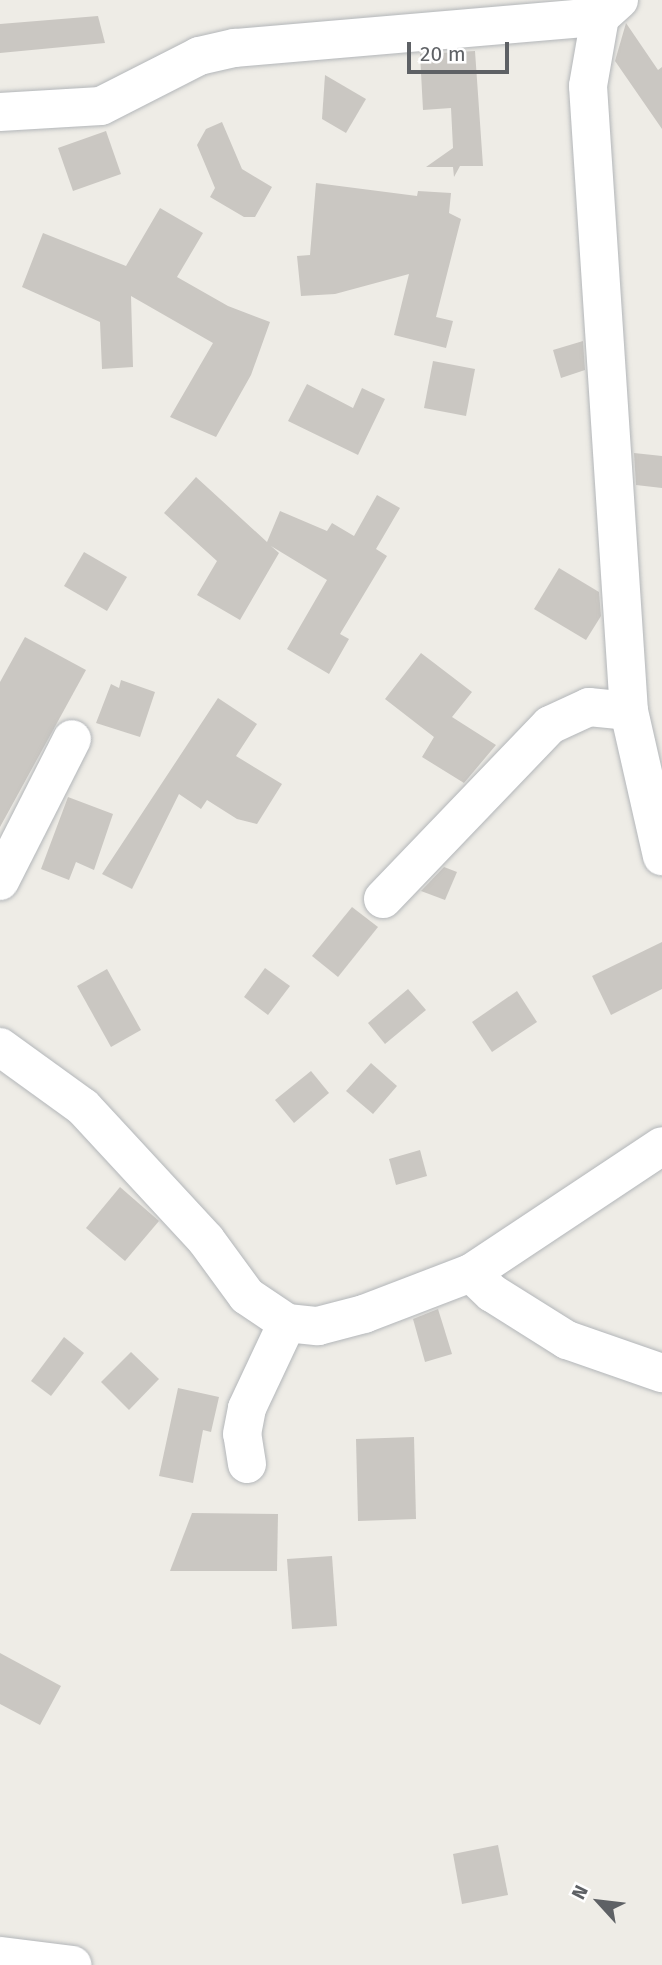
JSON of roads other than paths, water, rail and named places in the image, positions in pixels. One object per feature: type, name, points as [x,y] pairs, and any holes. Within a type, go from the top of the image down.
[{"type":"street","points":[[0,112],[101,106],[199,56],[235,48],[610,8],[588,86],[629,711],[662,856]]},
{"type":"street","points":[[383,899],[550,724],[589,707],[629,711]]},
{"type":"street","points":[[0,881],[72,738]]},
{"type":"street","points":[[0,1047],[83,1107],[206,1240],[247,1296],[288,1323],[318,1326],[364,1314],[471,1273],[662,1146]]},
{"type":"street","points":[[471,1273],[492,1293],[567,1340],[662,1373]]},
{"type":"street","points":[[247,1464],[242,1434],[247,1408],[288,1323]]},
{"type":"street","points":[[0,1956],[72,1965]]}]
